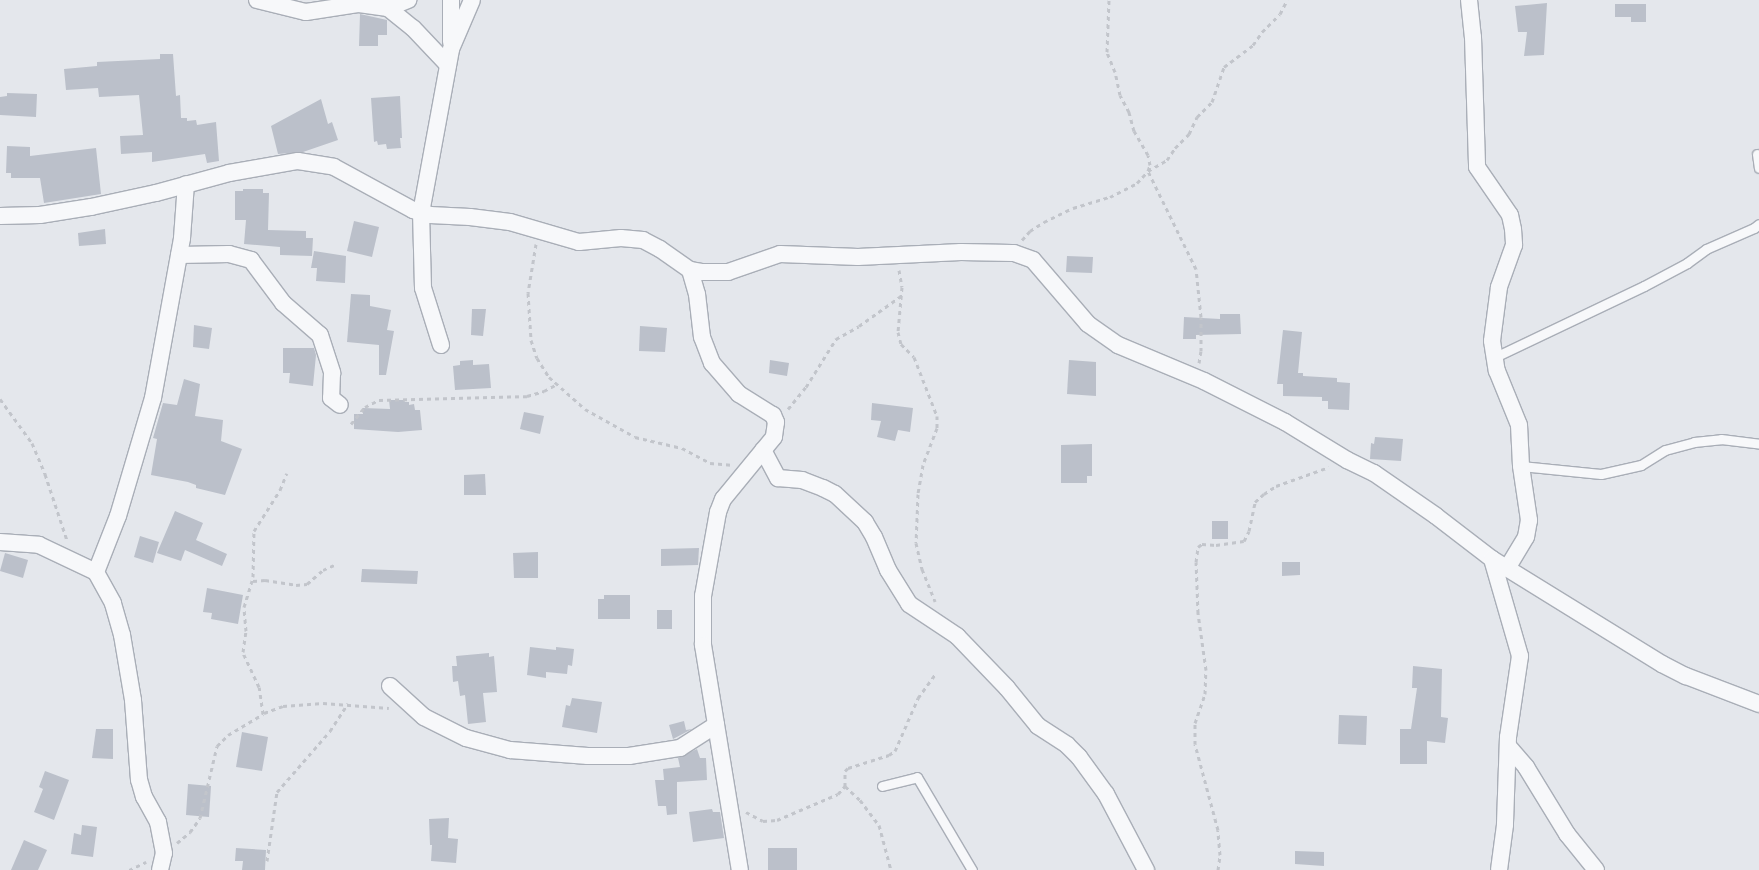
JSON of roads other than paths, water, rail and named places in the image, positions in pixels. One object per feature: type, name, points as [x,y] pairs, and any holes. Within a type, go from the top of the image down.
[{"type":"street","points":[[257,0],[306,12],[359,4],[388,8],[408,0]]},
{"type":"street","points":[[441,345],[423,288],[421,213],[450,57],[450,0]]},
{"type":"street","points":[[450,57],[472,0]]},
{"type":"street","points":[[1469,0],[1473,38],[1477,167],[1510,216],[1513,229],[1514,245],[1499,287],[1492,341],[1493,358],[1519,425],[1521,466],[1529,520],[1526,537],[1507,569]]},
{"type":"street","points":[[388,8],[450,57]]},
{"type":"street","points":[[0,216],[40,215],[91,207],[156,193],[229,173],[298,161],[316,162],[334,167],[421,213],[510,222],[579,242],[621,238],[643,240],[660,249],[690,270],[717,274],[780,254],[858,257],[961,252],[1014,253],[1033,260],[1088,324],[1118,345],[1197,378],[1285,422],[1347,460],[1374,473],[1507,569],[1662,664],[1686,676],[1759,704]]},
{"type":"street","points":[[96,572],[118,516],[153,398],[179,255],[186,184]]},
{"type":"street","points":[[179,255],[229,254],[250,260],[283,303],[320,335],[332,374],[331,398],[340,405]]},
{"type":"street","points":[[690,270],[697,294],[702,337],[712,363],[739,394],[775,418],[777,429],[774,437],[723,499],[718,512],[703,596],[703,645],[740,870]]},
{"type":"street","points":[[763,450],[778,478],[802,480],[835,494],[865,522],[874,537],[888,570],[905,599],[957,636],[1038,726],[1067,745],[1079,757],[1106,794],[1146,870]]},
{"type":"street","points":[[0,542],[39,545],[96,572],[119,621],[133,700],[140,780],[144,798],[158,822],[164,853],[160,870]]},
{"type":"street","points":[[1492,559],[1520,656],[1508,746],[1505,826],[1499,870]]},
{"type":"street","points":[[390,686],[413,709],[424,716],[466,738],[510,750],[588,756],[629,756],[680,748],[716,725]]},
{"type":"street","points":[[1508,746],[1526,767],[1567,834],[1596,870]]},
{"type":"lane","points":[[1757,154],[1759,168]]},
{"type":"lane","points":[[1493,358],[1644,286],[1687,263],[1706,250],[1759,224]]},
{"type":"lane","points":[[1521,466],[1601,474],[1641,465],[1666,450],[1694,442],[1721,439],[1759,444]]},
{"type":"lane","points":[[882,786],[918,777],[972,870]]}]
